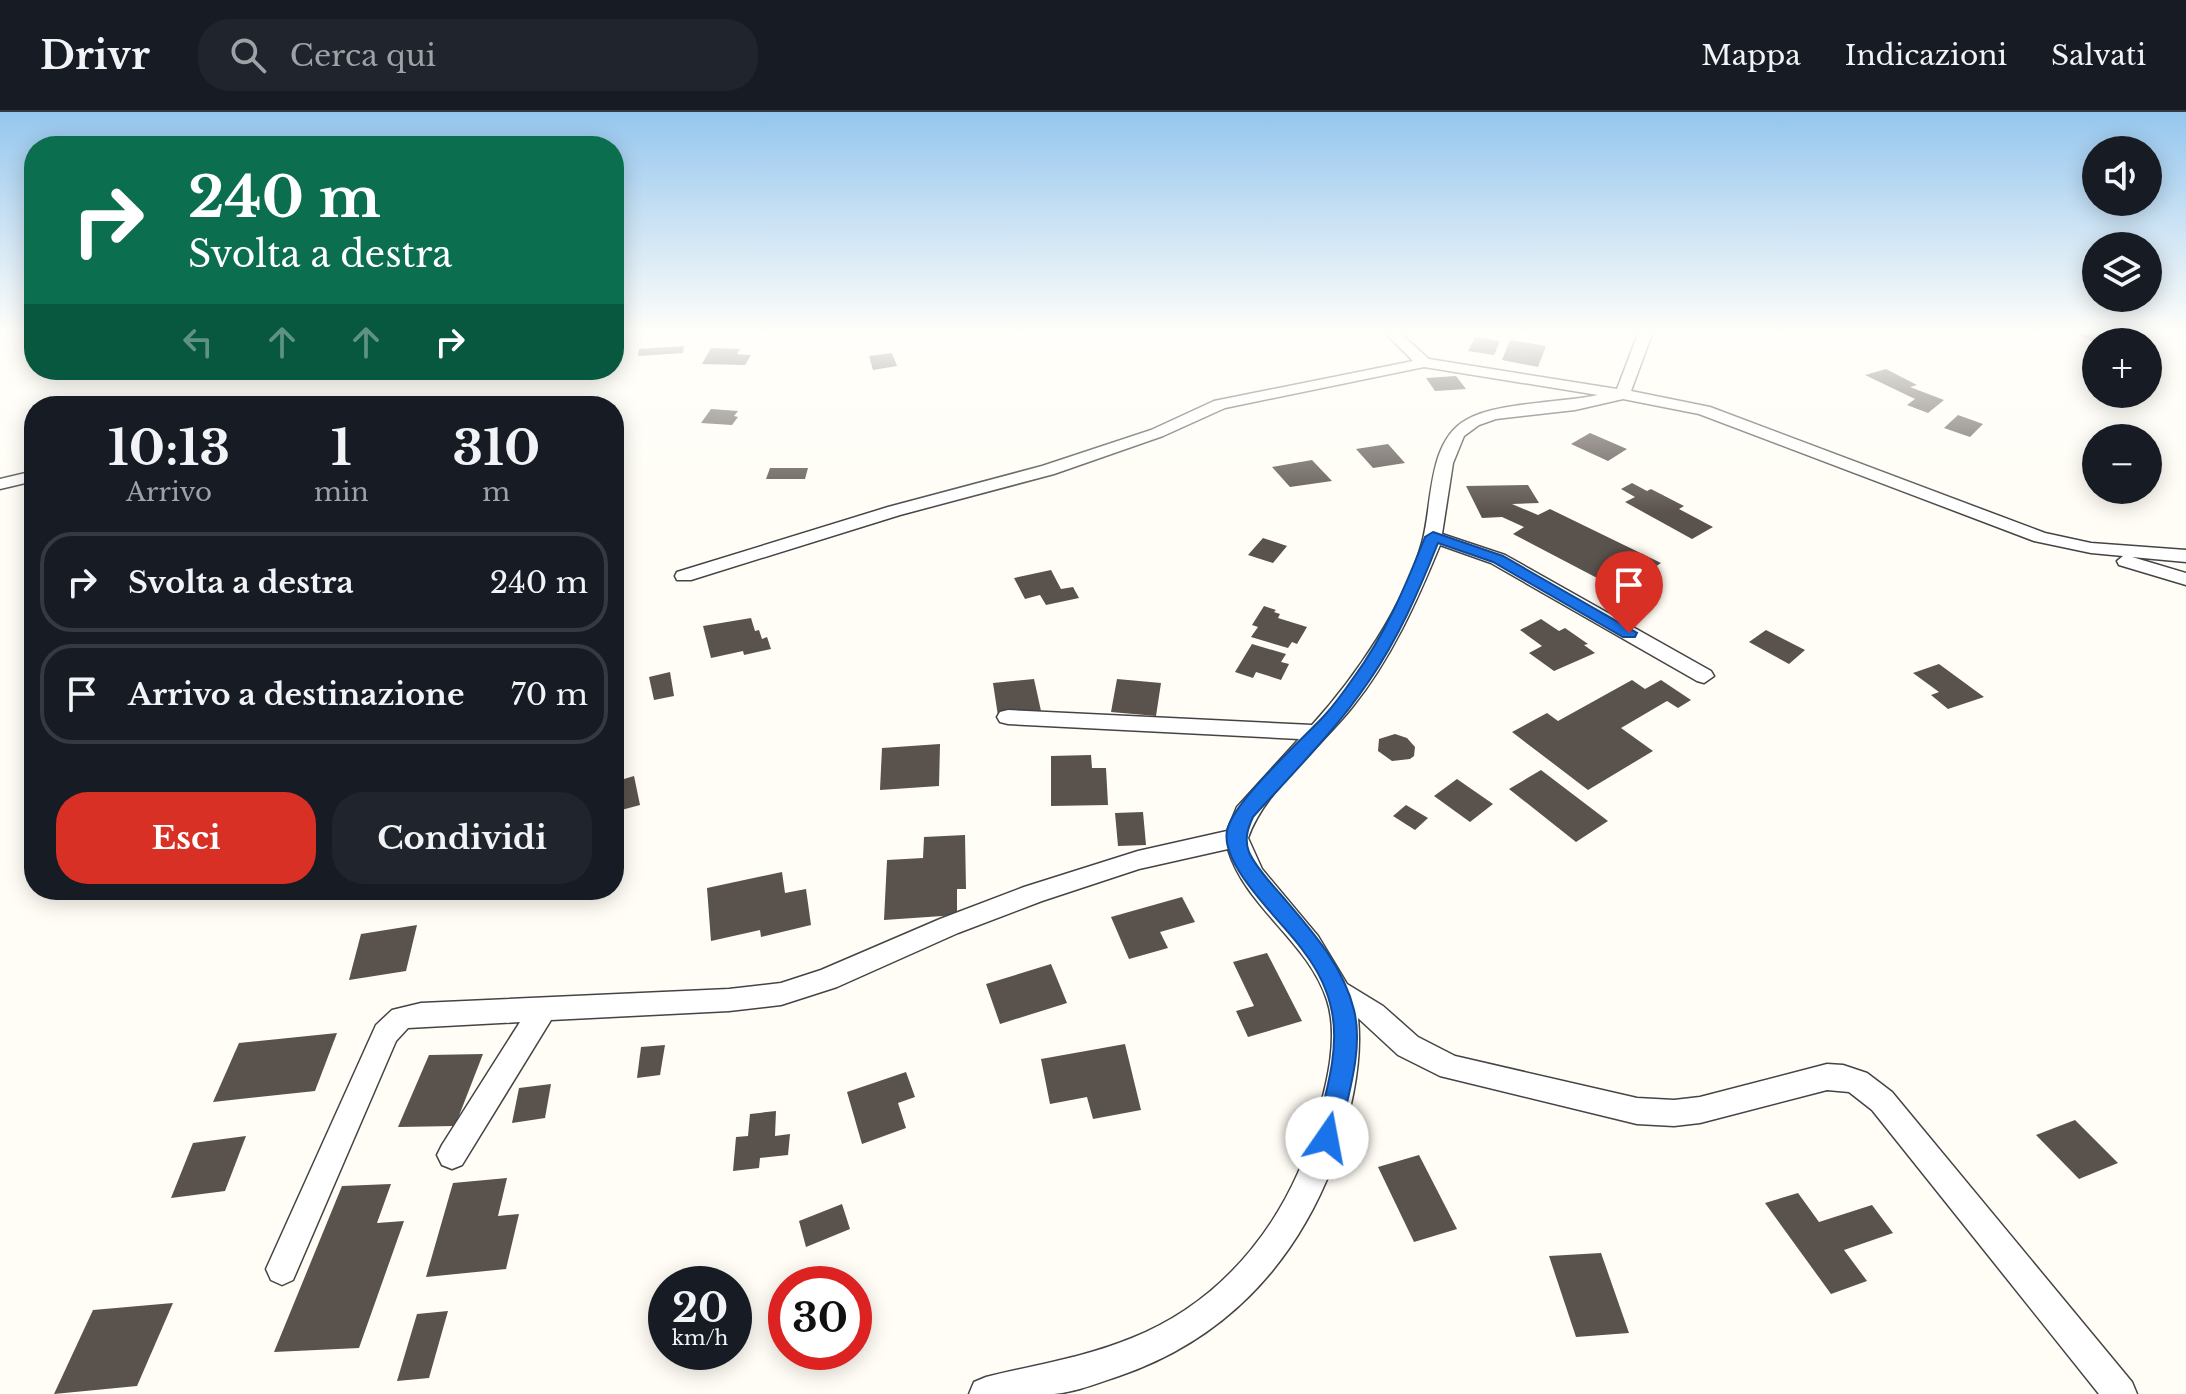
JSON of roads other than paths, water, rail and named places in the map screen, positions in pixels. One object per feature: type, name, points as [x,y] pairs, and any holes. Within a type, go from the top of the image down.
[{"type":"street","points":[[684,576],[894,511],[1048,470],[1157,433],[1220,404],[1271,394]]},
{"type":"street","points":[[1615,394],[1704,410],[2001,524],[2040,537],[2091,548],[2186,579]]},
{"type":"street","points":[[986,1394],[1096,1365],[1160,1342],[1217,1305],[1274,1249],[1307,1193],[1327,1138],[1345,1038],[1345,1018],[1338,992],[1313,947],[1246,865],[1236,838],[1238,826],[1254,800],[1319,733],[1355,689],[1383,645],[1419,576],[1433,537],[1447,458],[1453,441],[1465,427],[1493,415],[1575,405],[1622,395]]},
{"type":"street","points":[[0,484],[24,478]]},
{"type":"street","points":[[1433,537],[1498,559],[1704,676]]},
{"type":"street","points":[[2091,548],[2186,556]]},
{"type":"street","points":[[1008,717],[1319,733]]},
{"type":"street","points":[[282,1269],[386,1033],[395,1022],[421,1015],[729,1000],[781,994],[843,973],[1021,898],[1138,860],[1236,838]]},
{"type":"street","points":[[1338,992],[1374,1014],[1408,1046],[1450,1067],[1637,1111],[1674,1113],[1700,1110],[1827,1077],[1860,1082],[1882,1101],[2120,1394]]},
{"type":"street","points":[[452,1155],[543,1009]]}]
